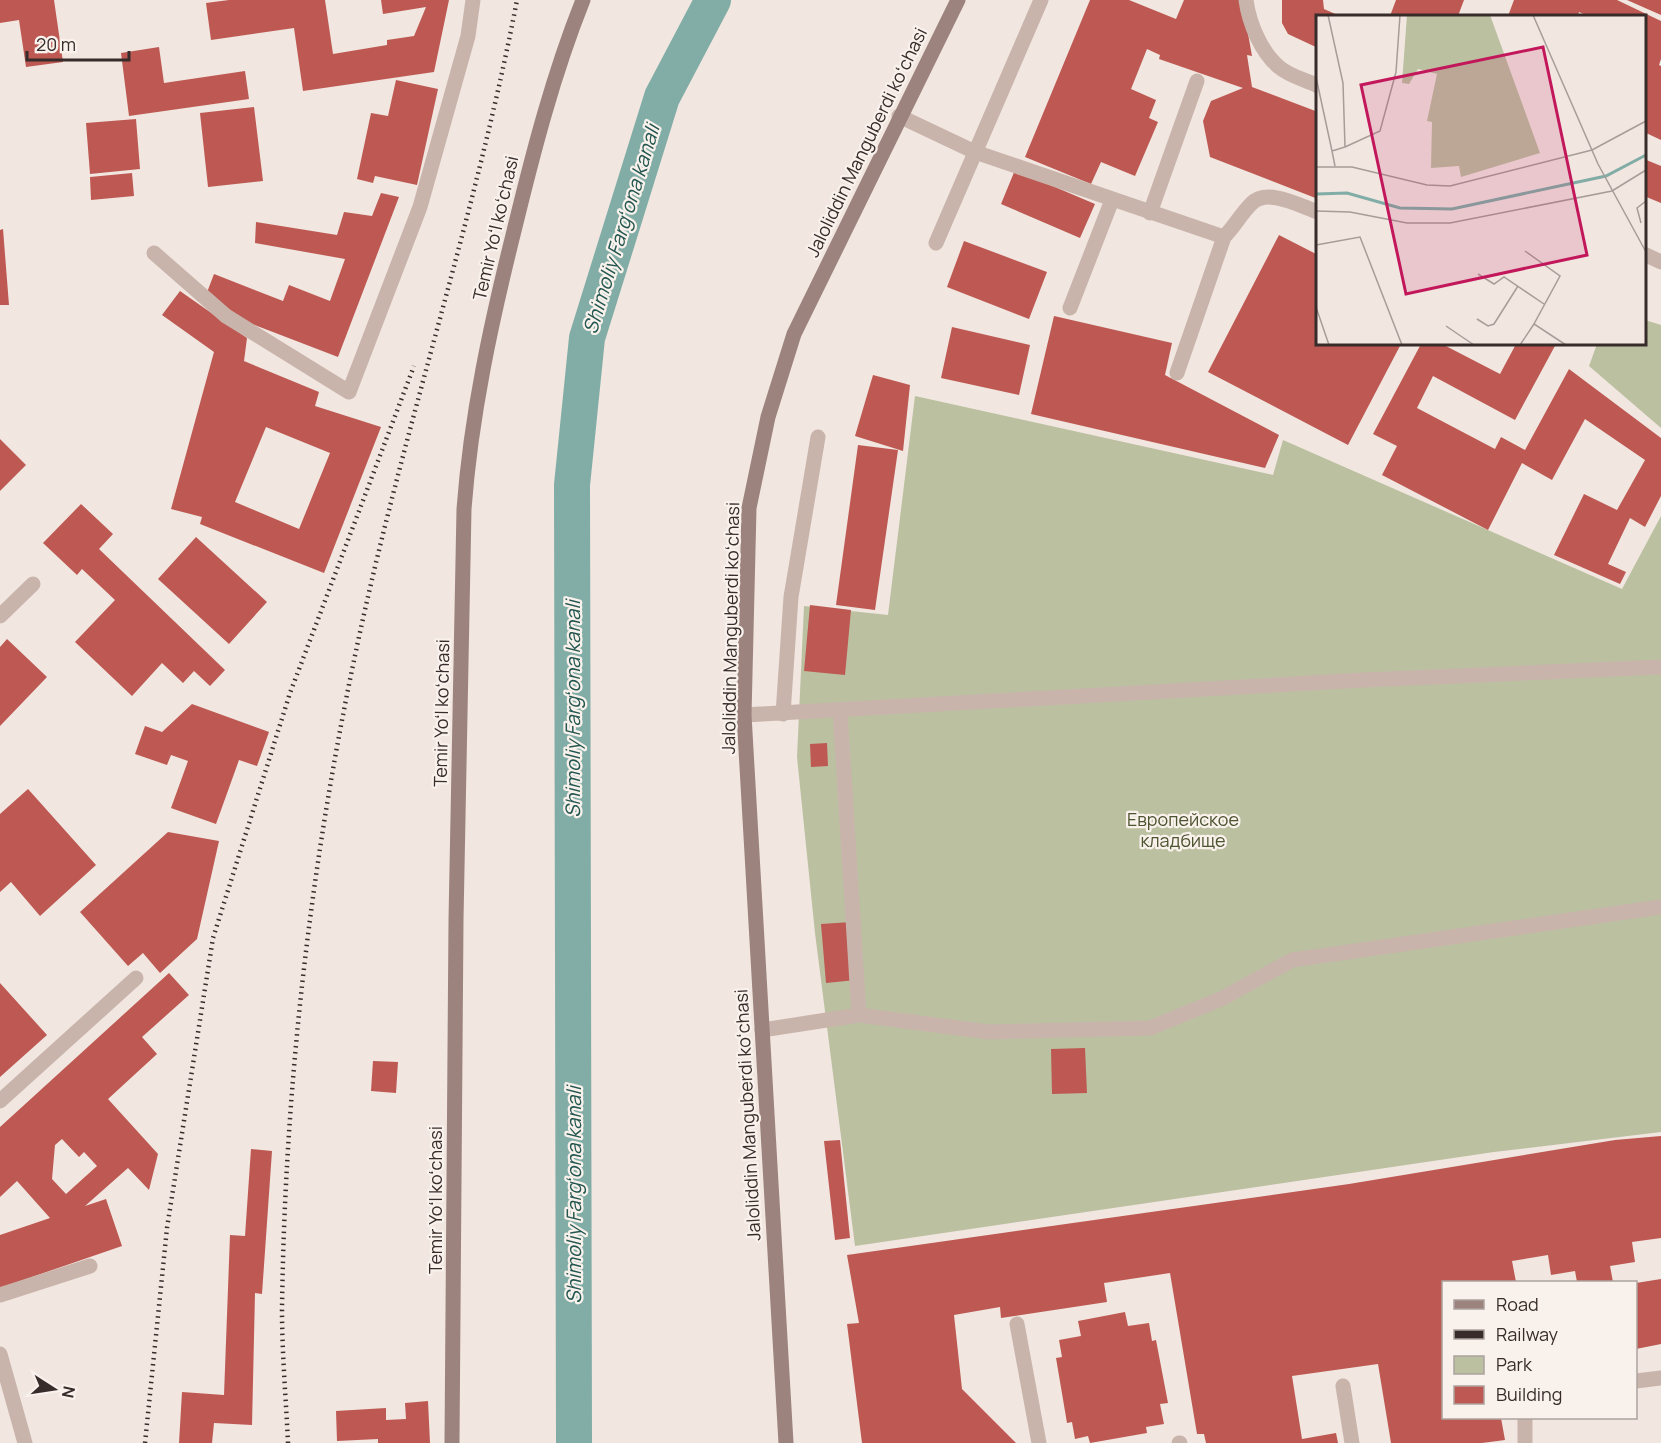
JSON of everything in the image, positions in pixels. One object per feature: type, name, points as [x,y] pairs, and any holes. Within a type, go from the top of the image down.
[{"type":"main road","name":"Temir Yoʻl koʻchasi","points":[[452,1443],[456,920],[464,509],[469,450],[498,295],[540,122],[584,0]]},
{"type":"main road","name":"Jaloliddin Manguberdi koʻchasi","points":[[786,1443],[744,715],[749,508],[768,417],[794,334],[899,116],[958,0]]},
{"type":"street","points":[[154,253],[226,316],[349,392],[420,207],[468,36],[473,0]]},
{"type":"street","points":[[936,243],[1041,0]]},
{"type":"street","points":[[1246,0],[1248,13],[1264,49],[1280,68],[1316,86]]},
{"type":"street","points":[[1150,213],[1197,81]]},
{"type":"street","points":[[899,116],[975,153],[1224,237]]},
{"type":"street","points":[[1177,373],[1224,237],[1252,202],[1262,198],[1278,198],[1316,212]]},
{"type":"street","points":[[1070,308],[1112,200]]},
{"type":"street","points":[[1646,255],[1661,262]]},
{"type":"street","points":[[783,714],[791,597],[818,437]]},
{"type":"street","points":[[0,616],[33,584]]},
{"type":"street","points":[[744,715],[1364,680],[1661,667]]},
{"type":"street","points":[[840,711],[859,1014]]},
{"type":"street","points":[[762,1030],[859,1014],[989,1032],[1150,1028],[1221,999],[1292,960],[1661,907]]},
{"type":"street","points":[[0,1101],[136,978]]},
{"type":"street","points":[[0,1295],[90,1266]]},
{"type":"street","points":[[1017,1323],[1039,1443]]},
{"type":"street","points":[[0,1354],[25,1443]]},
{"type":"street","points":[[1637,1381],[1661,1378]]},
{"type":"street","points":[[1343,1386],[1352,1443]]},
{"type":"street","points":[[1525,1419],[1525,1443]]},
{"type":"green space","points":[[1646,320],[1661,325],[1661,428],[1589,366],[1597,345],[1646,345]]},
{"type":"green space","name":"Европейское кладбище","points":[[915,396],[1273,475],[1283,440],[1622,589],[1661,516],[1661,1132],[1494,1152],[855,1246],[815,933],[797,757],[804,606],[888,615]]},
{"type":"building","points":[[0,0],[54,0],[63,62],[26,67],[19,20],[0,23]]},
{"type":"building","points":[[229,0],[325,0],[333,54],[387,45],[387,40],[414,36],[426,7],[383,14],[381,0],[449,0],[434,72],[303,91],[294,28],[211,40],[206,3]]},
{"type":"building","points":[[1090,0],[1129,0],[1176,19],[1184,0],[1242,0],[1252,56],[1247,55],[1252,87],[1316,111],[1316,198],[1210,157],[1203,121],[1211,101],[1243,88],[1159,59],[1160,55],[1147,49],[1131,89],[1156,100],[1149,118],[1158,122],[1135,176],[1101,162],[1091,184],[1025,157]]},
{"type":"building","points":[[1282,0],[1323,0],[1324,9],[1338,15],[1316,15],[1316,47],[1288,34],[1282,23]]},
{"type":"building","points":[[1396,0],[1464,0],[1458,15],[1390,15]]},
{"type":"building","points":[[1514,0],[1617,0],[1661,21],[1659,65],[1661,66],[1661,140],[1646,133],[1646,15],[1586,15],[1579,12],[1578,15],[1508,15]]},
{"type":"building","points":[[1627,0],[1661,0],[1661,15]]},
{"type":"building","points":[[159,47],[164,83],[245,71],[249,99],[129,116],[121,53]]},
{"type":"building","points":[[396,80],[438,89],[417,185],[375,176],[373,183],[357,179],[371,113],[388,116]]},
{"type":"building","points":[[254,107],[263,181],[208,187],[200,113]]},
{"type":"building","points":[[136,119],[140,169],[90,174],[86,123]]},
{"type":"building","points":[[1646,160],[1661,166],[1661,203],[1646,197]]},
{"type":"building","points":[[1015,170],[1095,204],[1080,238],[1001,204]]},
{"type":"building","points":[[132,173],[134,196],[91,200],[90,177]]},
{"type":"building","points":[[381,193],[399,197],[338,357],[229,315],[206,295],[214,274],[283,301],[289,285],[330,301],[345,259],[255,243],[256,222],[337,235],[344,212],[372,216]]},
{"type":"building","points":[[3,229],[9,305],[0,305],[0,230]]},
{"type":"building","points":[[1279,235],[1316,254],[1316,345],[1400,345],[1348,445],[1208,372]]},
{"type":"building","points":[[964,241],[1047,272],[1029,319],[947,287]]},
{"type":"building","points":[[180,291],[247,338],[244,361],[319,392],[315,406],[381,427],[324,573],[200,524],[202,517],[171,509],[214,352],[162,315]],"holes":[[[266,427],[330,453],[299,529],[235,502]]]},
{"type":"building","points":[[1054,316],[1172,343],[1165,375],[1279,435],[1265,468],[1031,414]]},
{"type":"building","points":[[952,327],[1030,345],[1019,395],[941,378]]},
{"type":"building","points":[[1420,345],[1444,345],[1500,374],[1515,345],[1555,345],[1515,420],[1433,376],[1417,408],[1495,449],[1501,437],[1525,450],[1569,369],[1661,438],[1661,496],[1645,527],[1630,518],[1608,564],[1626,572],[1620,584],[1554,555],[1584,494],[1617,510],[1645,460],[1585,419],[1552,480],[1522,463],[1488,530],[1382,475],[1397,446],[1373,434]]},
{"type":"building","points":[[873,375],[910,385],[903,451],[855,436]]},
{"type":"building","points":[[0,439],[26,465],[0,491]]},
{"type":"building","points":[[858,445],[898,450],[875,610],[836,605]]},
{"type":"building","points":[[81,504],[113,534],[99,549],[225,670],[210,686],[194,671],[183,683],[162,663],[132,696],[75,642],[115,600],[82,569],[77,575],[43,543]]},
{"type":"building","points":[[196,537],[267,602],[229,644],[158,579]]},
{"type":"building","points":[[810,605],[851,610],[845,675],[804,671]]},
{"type":"building","points":[[7,639],[47,677],[0,726],[0,647]]},
{"type":"building","points":[[192,704],[269,732],[257,766],[239,760],[216,824],[171,808],[188,761],[171,755],[167,765],[135,754],[145,726],[162,732]]},
{"type":"building","points":[[827,743],[828,766],[811,767],[810,744]]},
{"type":"building","points":[[28,789],[96,865],[40,916],[11,882],[0,892],[0,814]]},
{"type":"building","points":[[168,832],[219,841],[197,939],[160,973],[143,953],[128,966],[80,912]]},
{"type":"building","points":[[851,922],[856,980],[826,983],[821,924]]},
{"type":"building","points":[[169,973],[189,995],[142,1037],[157,1054],[108,1099],[158,1154],[149,1190],[128,1168],[85,1206],[106,1199],[122,1246],[0,1288],[0,1235],[50,1218],[17,1181],[0,1197],[0,1127]],"holes":[[[62,1139],[79,1157],[84,1152],[97,1166],[66,1194],[52,1179],[55,1145]]]},
{"type":"building","points":[[0,983],[47,1035],[0,1077]]},
{"type":"building","points":[[1085,1048],[1087,1093],[1052,1094],[1051,1049]]},
{"type":"building","points":[[373,1061],[398,1062],[396,1093],[371,1091]]},
{"type":"building","points":[[1661,1136],[1661,1238],[1632,1242],[1635,1262],[1610,1266],[1613,1281],[1577,1281],[1575,1271],[1551,1275],[1548,1255],[1512,1261],[1516,1281],[1442,1281],[1442,1419],[1501,1419],[1505,1440],[1482,1443],[1391,1443],[1378,1364],[1292,1376],[1302,1439],[1336,1433],[1338,1443],[1206,1443],[1204,1434],[1197,1434],[1170,1273],[1104,1283],[1107,1302],[1001,1318],[1000,1307],[954,1315],[962,1389],[1016,1443],[862,1443],[847,1324],[859,1323],[847,1255],[1349,1184],[1615,1140]]},
{"type":"building","points":[[840,1140],[850,1238],[835,1240],[824,1141]]},
{"type":"building","points":[[251,1149],[272,1151],[262,1294],[255,1293],[252,1425],[214,1423],[212,1443],[179,1443],[182,1392],[224,1395],[230,1235],[245,1236]]},
{"type":"building","points":[[1661,1279],[1661,1344],[1637,1349],[1637,1283]]},
{"type":"building","points":[[1125,1312],[1128,1326],[1149,1323],[1152,1341],[1156,1340],[1168,1403],[1160,1404],[1164,1424],[1146,1427],[1147,1433],[1090,1443],[1088,1436],[1075,1439],[1072,1422],[1067,1423],[1056,1358],[1062,1357],[1059,1340],[1081,1336],[1078,1321]]},
{"type":"building","points":[[428,1401],[430,1443],[378,1443],[378,1439],[337,1441],[336,1411],[386,1408],[386,1420],[406,1419],[405,1403]]},
{"type":"waterway","name":"Shimoliy Fargʻona kanali","points":[[574,1443],[572,485],[587,338],[662,97],[713,0]]},
{"type":"railway","points":[[288,1443],[282,1310],[289,1131],[306,953],[332,776],[367,601],[404,451],[484,151],[517,0]]},
{"type":"railway","points":[[145,1443],[167,1228],[213,938],[290,693],[414,366]]}]
